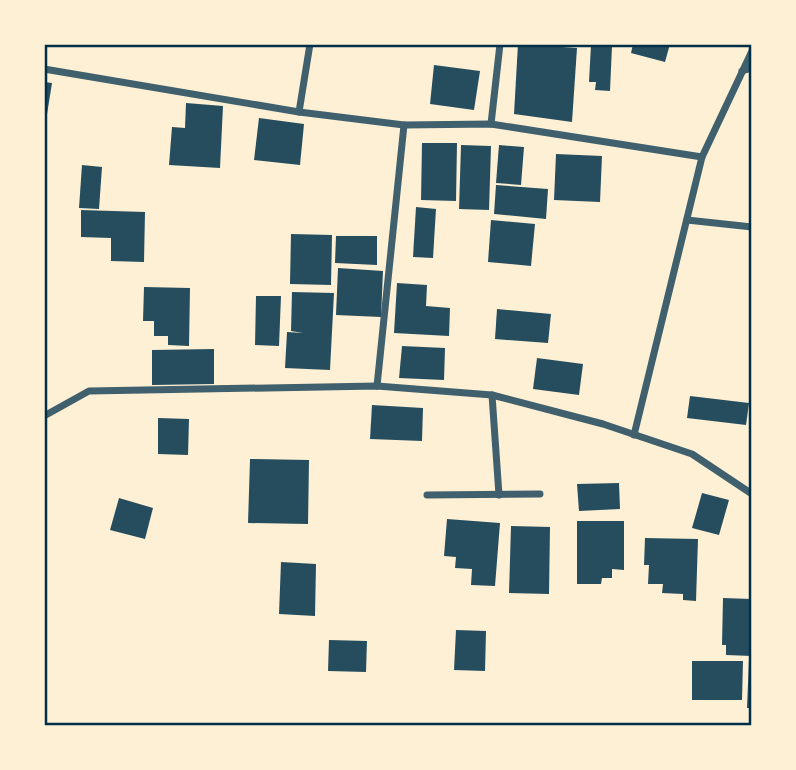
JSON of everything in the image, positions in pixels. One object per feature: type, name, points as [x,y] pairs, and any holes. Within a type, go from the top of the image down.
[{"type":"street","points":[[299,112],[310,44]]},
{"type":"street","points":[[491,124],[499,44]]},
{"type":"street","points":[[634,435],[702,157],[752,51]]},
{"type":"street","points":[[742,71],[752,68]]},
{"type":"street","points":[[44,69],[299,112],[404,125],[491,124],[702,157]]},
{"type":"street","points":[[377,386],[404,125]]},
{"type":"street","points":[[687,220],[752,227]]},
{"type":"street","points":[[44,416],[89,391],[377,386],[492,395],[692,454],[752,494]]},
{"type":"street","points":[[492,395],[499,495]]},
{"type":"street","points":[[427,495],[540,494]]},
{"type":"building","points":[[518,44],[577,48],[572,122],[514,114]]},
{"type":"building","points":[[633,44],[670,44],[665,62],[631,53]]},
{"type":"building","points":[[591,45],[612,46],[610,91],[595,90],[596,82],[589,82]]},
{"type":"building","points":[[434,65],[480,71],[474,110],[430,104]]},
{"type":"building","points":[[44,82],[52,83],[45,127],[44,127]]},
{"type":"building","points":[[186,103],[223,106],[220,168],[169,165],[172,127],[185,128]]},
{"type":"building","points":[[259,118],[304,124],[300,165],[254,160]]},
{"type":"building","points":[[422,143],[457,143],[456,201],[421,200]]},
{"type":"building","points":[[461,145],[491,146],[489,210],[459,209]]},
{"type":"building","points":[[499,145],[524,147],[521,185],[496,183]]},
{"type":"building","points":[[556,154],[602,156],[600,202],[554,200]]},
{"type":"building","points":[[82,165],[102,167],[99,209],[79,208]]},
{"type":"building","points":[[496,185],[548,189],[546,219],[494,214]]},
{"type":"building","points":[[416,207],[436,209],[433,258],[413,257]]},
{"type":"building","points":[[81,210],[145,212],[144,262],[111,261],[111,238],[81,237]]},
{"type":"building","points":[[491,220],[535,224],[531,266],[488,262]]},
{"type":"building","points":[[291,234],[332,235],[331,285],[290,284]]},
{"type":"building","points":[[336,236],[377,236],[377,265],[335,263]]},
{"type":"building","points":[[338,268],[383,271],[381,317],[336,315]]},
{"type":"building","points":[[397,283],[427,285],[426,306],[450,308],[449,336],[394,333]]},
{"type":"building","points":[[144,287],[190,288],[189,346],[168,345],[168,336],[154,336],[154,321],[143,321]]},
{"type":"building","points":[[292,292],[334,293],[330,370],[285,368],[287,332],[303,333],[291,331]]},
{"type":"building","points":[[256,296],[281,296],[279,346],[255,345]]},
{"type":"building","points":[[497,309],[551,314],[548,343],[495,339]]},
{"type":"building","points":[[402,346],[445,348],[444,380],[399,378]]},
{"type":"building","points":[[214,349],[214,384],[152,385],[152,350]]},
{"type":"building","points":[[537,358],[583,364],[579,395],[533,389]]},
{"type":"building","points":[[690,396],[749,403],[746,425],[687,418]]},
{"type":"building","points":[[372,405],[423,408],[422,441],[370,439]]},
{"type":"building","points":[[158,418],[189,419],[188,455],[158,454]]},
{"type":"building","points":[[250,459],[309,460],[308,524],[248,523]]},
{"type":"building","points":[[619,483],[620,509],[579,511],[577,484]]},
{"type":"building","points":[[702,493],[729,500],[719,535],[692,528]]},
{"type":"building","points":[[119,498],[153,508],[145,539],[110,530]]},
{"type":"building","points":[[447,519],[500,523],[495,586],[471,585],[472,569],[455,568],[456,557],[444,556]]},
{"type":"building","points":[[577,521],[624,521],[624,570],[612,569],[612,578],[602,578],[601,584],[577,584]]},
{"type":"building","points":[[511,526],[550,527],[549,594],[509,593]]},
{"type":"building","points":[[645,538],[698,539],[696,601],[683,600],[683,594],[662,593],[663,584],[648,584],[649,565],[644,565]]},
{"type":"building","points":[[281,562],[316,564],[315,616],[279,614]]},
{"type":"building","points":[[723,598],[752,599],[752,656],[726,655],[726,645],[722,645]]},
{"type":"building","points":[[456,630],[486,631],[485,671],[454,670]]},
{"type":"building","points":[[329,640],[367,641],[366,672],[328,671]]},
{"type":"building","points":[[749,659],[752,659],[752,708],[747,708]]},
{"type":"building","points":[[692,661],[743,661],[742,700],[692,700]]}]
